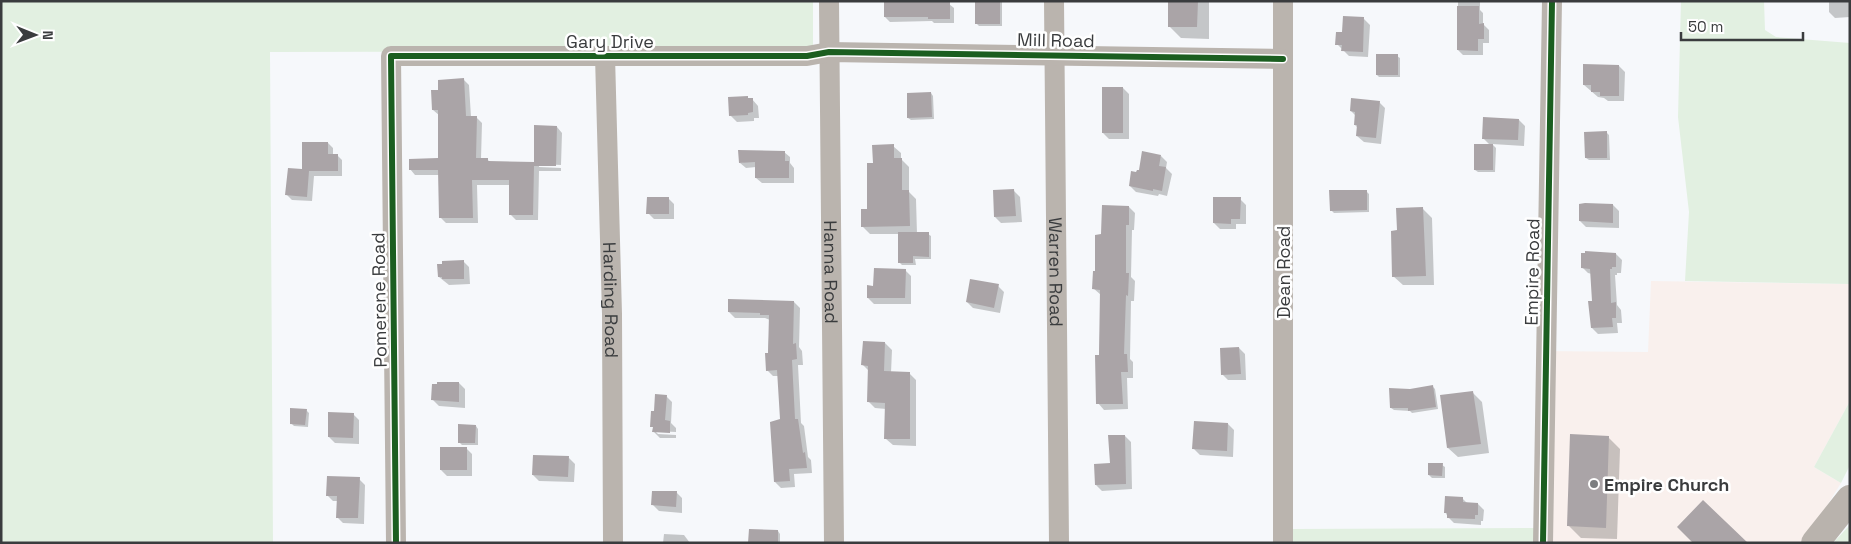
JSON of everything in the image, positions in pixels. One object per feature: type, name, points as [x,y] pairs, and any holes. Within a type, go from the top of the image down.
[{"type":"street","name":"Hanna Road","points":[[829,1],[834,543]]},
{"type":"street","name":"Warren Road","points":[[1054,1],[1059,543]]},
{"type":"street","name":"Dean Road","points":[[1282,1],[1283,543]]},
{"type":"street","name":"Empire Road","points":[[1543,543],[1552,1]]},
{"type":"street","name":"Mill Road","points":[[829,52],[1283,59]]},
{"type":"street","name":"Gary Drive","points":[[391,56],[807,56],[829,52]]},
{"type":"street","name":"Pomerene Road","points":[[391,56],[396,543]]},
{"type":"street","name":"Harding Road","points":[[605,56],[612,314],[613,543]]},
{"type":"street","points":[[1815,543],[1850,499]]},
{"type":"shaded area","points":[[1651,281],[1850,284],[1850,401],[1814,467],[1841,483],[1820,517],[1800,543],[1535,543],[1538,351],[1648,352]]},
{"type":"green space","points":[[1,1],[813,1],[813,47],[804,51],[270,52],[273,543],[1,543]]},
{"type":"green space","points":[[1681,1],[1764,1],[1765,30],[1776,37],[1850,43],[1850,284],[1685,281],[1689,212],[1678,117]]},
{"type":"green space","points":[[1850,401],[1850,465],[1841,483],[1814,467]]},
{"type":"green space","points":[[1850,524],[1850,543],[1833,543],[1848,527]]},
{"type":"green space","points":[[1535,528],[1535,543],[1290,543],[1290,529]]},
{"type":"building","points":[[884,1],[950,2],[950,19],[884,17]]},
{"type":"building","points":[[975,1],[1000,1],[1000,24],[975,24]]},
{"type":"building","points":[[1168,1],[1198,1],[1197,27],[1168,27]]},
{"type":"building","points":[[1457,6],[1479,6],[1479,24],[1484,23],[1484,39],[1478,39],[1478,51],[1457,50]]},
{"type":"building","points":[[1343,16],[1364,17],[1363,52],[1341,51],[1342,45],[1335,45],[1336,32],[1342,32]]},
{"type":"building","points":[[1376,54],[1398,54],[1398,75],[1376,75]]},
{"type":"building","points":[[1583,64],[1619,65],[1619,96],[1600,96],[1600,92],[1591,92],[1591,85],[1583,85]]},
{"type":"building","points":[[464,78],[466,116],[477,116],[476,158],[488,158],[488,161],[534,162],[534,125],[557,126],[556,166],[534,166],[533,215],[509,215],[509,180],[472,180],[473,218],[439,218],[438,170],[409,170],[409,159],[438,158],[438,110],[432,110],[431,90],[438,90],[438,80]]},
{"type":"building","points":[[1102,87],[1123,87],[1123,133],[1102,133]]},
{"type":"building","points":[[931,92],[932,117],[907,118],[907,93]]},
{"type":"building","points":[[748,96],[748,98],[753,98],[753,112],[748,113],[748,115],[729,116],[728,97]]},
{"type":"building","points":[[1351,98],[1380,101],[1376,138],[1356,136],[1357,125],[1354,125],[1355,112],[1350,111]]},
{"type":"building","points":[[1483,117],[1519,119],[1518,140],[1482,139]]},
{"type":"building","points":[[1607,131],[1607,158],[1585,158],[1584,132]]},
{"type":"building","points":[[302,142],[328,142],[328,154],[338,154],[338,171],[309,171],[307,197],[285,195],[288,168],[302,169]]},
{"type":"building","points":[[894,144],[894,158],[902,158],[902,190],[909,190],[910,226],[861,227],[861,209],[867,209],[867,163],[873,163],[872,145]]},
{"type":"building","points":[[1474,144],[1493,144],[1493,170],[1474,170]]},
{"type":"building","points":[[738,150],[785,151],[785,161],[789,161],[789,178],[755,178],[755,162],[739,163]]},
{"type":"building","points":[[1142,151],[1161,155],[1159,166],[1166,167],[1162,191],[1129,186],[1131,171],[1136,172],[1139,170]]},
{"type":"building","points":[[1014,189],[1016,216],[994,217],[993,190]]},
{"type":"building","points":[[1329,190],[1367,190],[1367,210],[1330,211]]},
{"type":"building","points":[[647,197],[669,197],[669,214],[646,214]]},
{"type":"building","points":[[1213,197],[1241,197],[1240,219],[1231,219],[1231,224],[1213,223]]},
{"type":"building","points":[[1579,204],[1613,204],[1613,223],[1579,221]]},
{"type":"building","points":[[1102,205],[1129,206],[1129,225],[1126,225],[1126,273],[1129,273],[1128,296],[1126,295],[1124,354],[1127,354],[1128,372],[1121,372],[1123,404],[1096,404],[1095,355],[1099,355],[1100,290],[1092,289],[1093,271],[1095,271],[1095,235],[1101,234]]},
{"type":"building","points":[[1423,207],[1426,276],[1392,277],[1391,231],[1397,230],[1396,208]]},
{"type":"building","points":[[898,232],[929,232],[929,257],[913,256],[913,263],[898,263]]},
{"type":"building","points":[[1585,251],[1616,253],[1616,267],[1610,269],[1611,303],[1616,302],[1616,318],[1612,318],[1613,327],[1591,328],[1588,301],[1592,301],[1590,269],[1581,268],[1581,253],[1585,253]]},
{"type":"building","points":[[464,260],[464,279],[442,279],[442,277],[438,277],[437,264],[442,264],[442,261]]},
{"type":"building","points":[[874,268],[906,269],[905,298],[867,298],[867,285],[873,286]]},
{"type":"building","points":[[970,279],[999,284],[994,308],[966,302]]},
{"type":"building","points":[[728,299],[794,301],[793,344],[796,343],[797,359],[792,360],[795,419],[798,419],[807,468],[789,469],[790,481],[774,482],[770,422],[780,419],[777,370],[766,371],[765,353],[768,353],[769,315],[728,312]]},
{"type":"building","points":[[863,341],[885,342],[884,371],[910,372],[910,439],[884,439],[885,403],[867,402],[868,366],[861,365]]},
{"type":"building","points":[[1239,347],[1241,374],[1221,375],[1220,348]]},
{"type":"building","points":[[437,382],[459,382],[459,402],[431,400],[432,384],[437,384]]},
{"type":"building","points":[[1433,385],[1436,407],[1408,411],[1408,408],[1390,408],[1389,388],[1410,389]]},
{"type":"building","points":[[1473,391],[1481,444],[1447,448],[1440,395]]},
{"type":"building","points":[[655,394],[667,395],[665,420],[670,421],[670,433],[652,432],[653,427],[650,427],[651,411],[654,411]]},
{"type":"building","points":[[290,408],[307,409],[305,425],[290,424]]},
{"type":"building","points":[[328,412],[354,413],[353,438],[328,437]]},
{"type":"building","points":[[1194,421],[1228,423],[1227,451],[1192,449]]},
{"type":"building","points":[[458,424],[476,425],[475,443],[458,443]]},
{"type":"building","points":[[1570,434],[1609,436],[1606,528],[1567,526]]},
{"type":"building","points":[[1108,435],[1125,435],[1126,484],[1095,485],[1094,464],[1110,463]]},
{"type":"building","points":[[440,447],[467,447],[467,470],[440,470]]},
{"type":"building","points":[[533,455],[569,456],[568,477],[532,475]]},
{"type":"building","points":[[1428,463],[1443,463],[1442,476],[1428,475]]},
{"type":"building","points":[[327,476],[360,477],[358,518],[336,518],[337,496],[326,496]]},
{"type":"building","points":[[652,491],[677,491],[676,507],[651,505]]},
{"type":"building","points":[[1445,496],[1463,497],[1463,502],[1478,503],[1478,515],[1475,515],[1475,519],[1447,518],[1447,513],[1444,513]]},
{"type":"building","points":[[1703,500],[1748,543],[1693,543],[1677,527]]},
{"type":"building","points":[[749,529],[778,530],[778,543],[748,543]]},
{"type":"cycle path","points":[[1543,543],[1552,1]]},
{"type":"cycle path","points":[[396,543],[391,56],[807,56],[829,52],[1283,59]]},
{"type":"place","name":"Empire Church","points":[[1594,484]]}]
